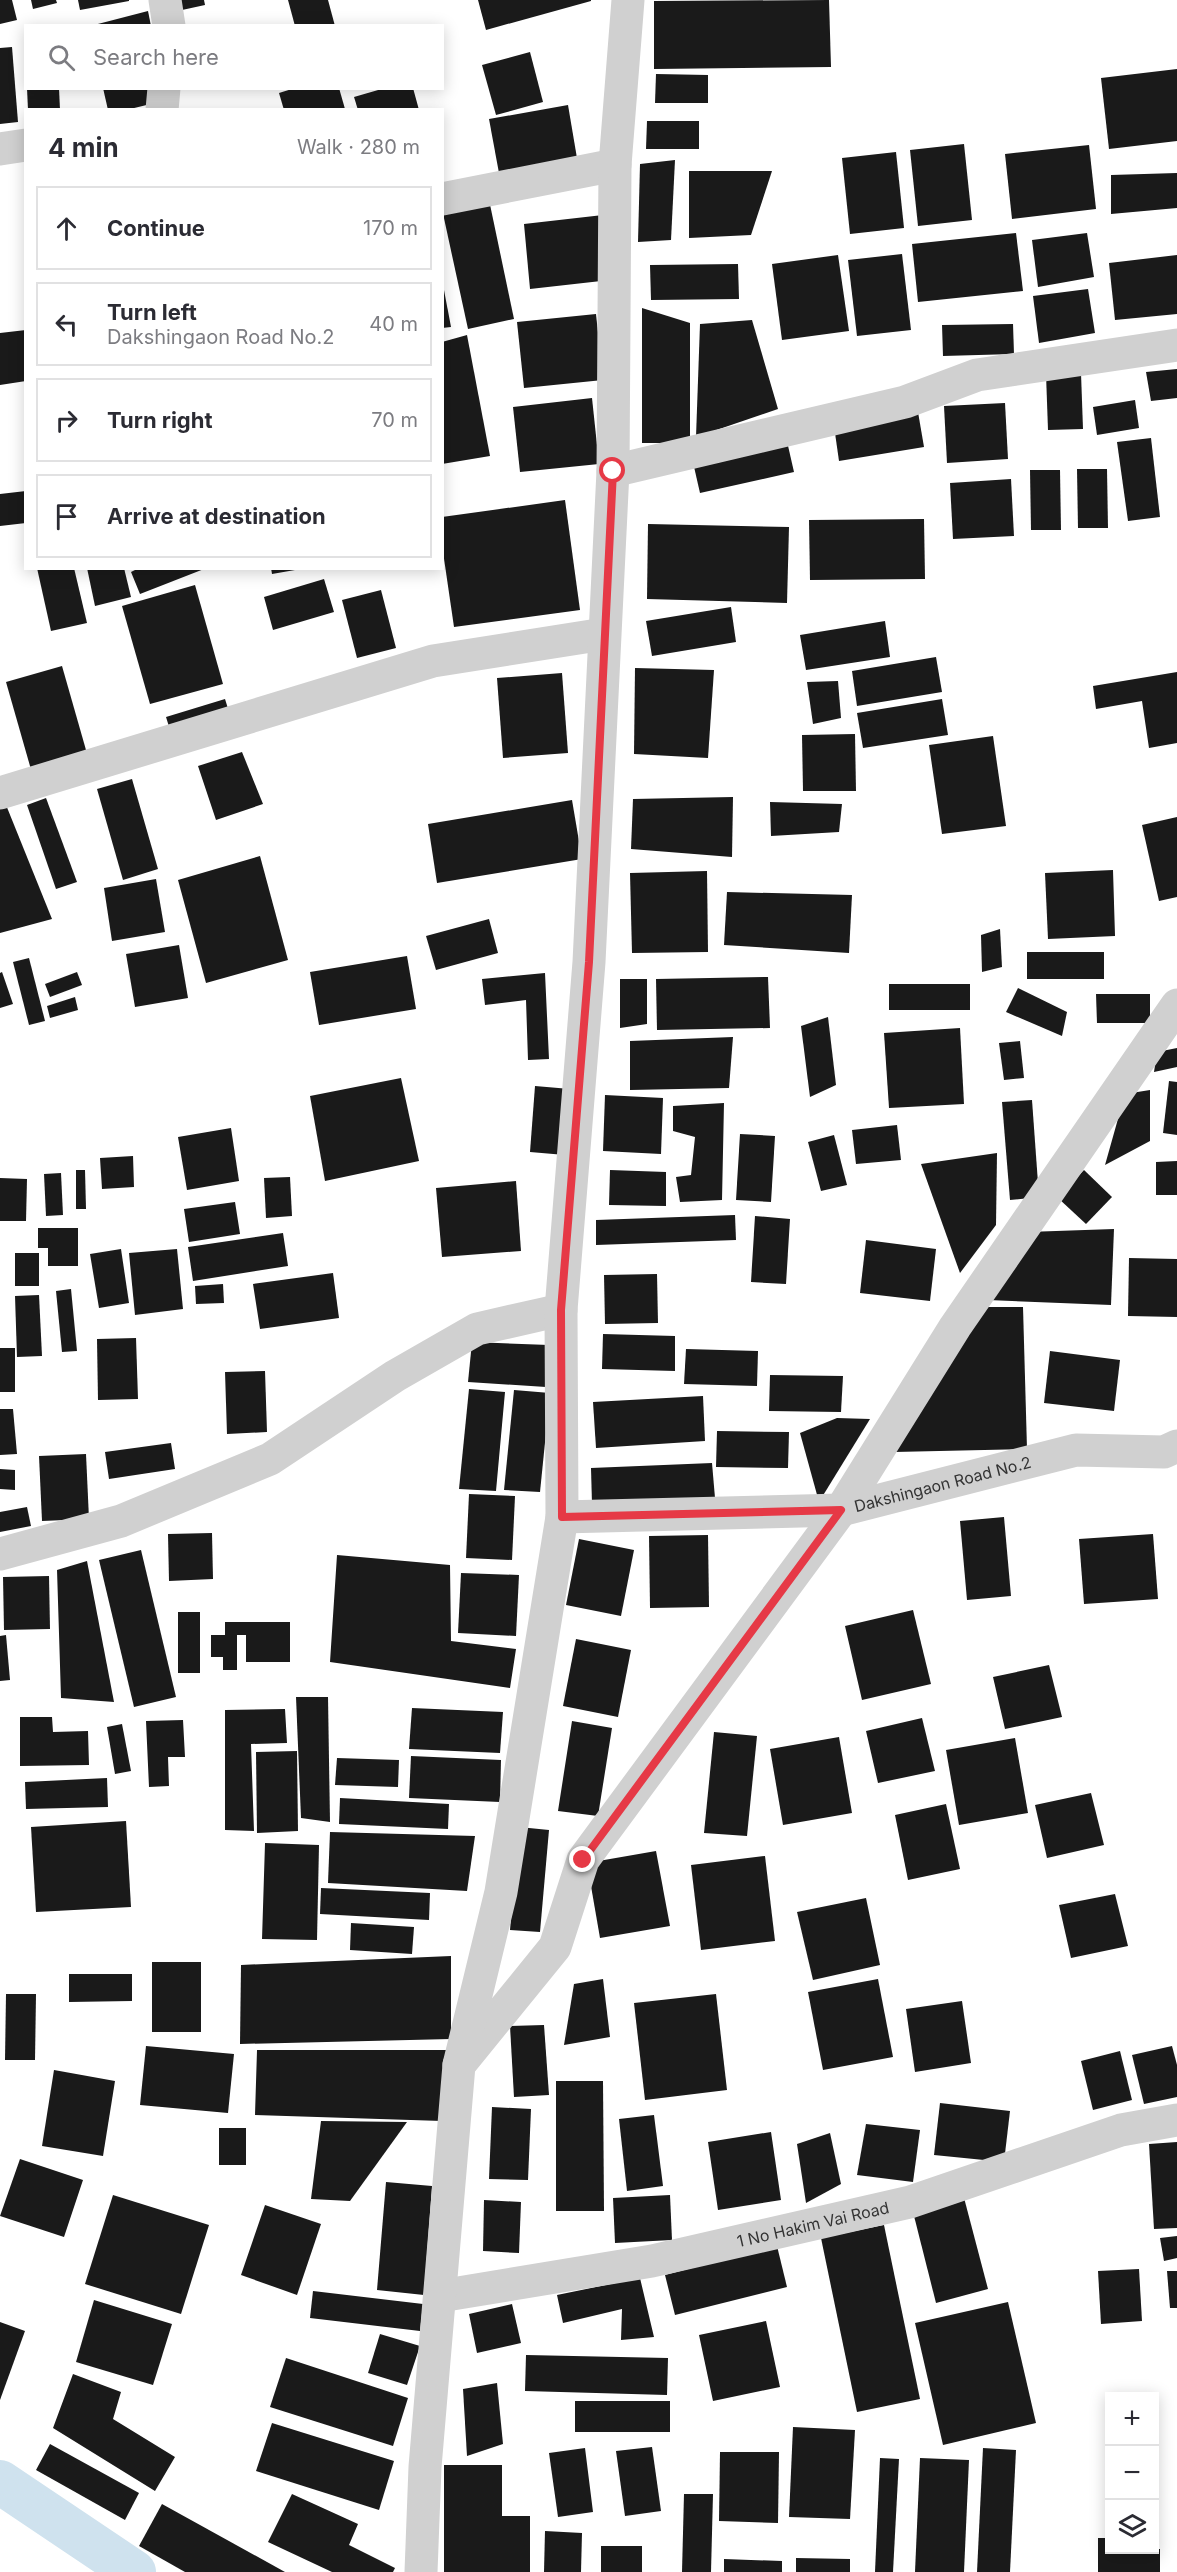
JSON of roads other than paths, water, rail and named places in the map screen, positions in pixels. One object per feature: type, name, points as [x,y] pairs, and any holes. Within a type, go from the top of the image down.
[{"type":"street","points":[[165,0],[169,24]]},
{"type":"street","points":[[421,2572],[425,2467],[459,2065],[501,1892],[562,1517],[561,1310],[589,962],[613,471],[615,165],[628,0]]},
{"type":"street","points":[[162,108],[164,90]]},
{"type":"street","points":[[0,149],[24,145]]},
{"type":"street","points":[[444,199],[615,165]]},
{"type":"street","points":[[613,471],[905,402],[977,375],[1177,345]]},
{"type":"street","points":[[0,793],[433,661],[604,634]]},
{"type":"street","points":[[459,2065],[555,1947],[583,1860],[841,1510],[955,1327],[1177,1005]]},
{"type":"street","points":[[0,1554],[121,1521],[270,1459],[395,1376],[477,1329],[561,1310]]},
{"type":"street","name":"Dakshingaon Road No.2","points":[[562,1517],[841,1510],[1076,1450],[1164,1452],[1177,1446]]},
{"type":"street","name":"1 No Hakim Vai Road","points":[[440,2296],[652,2261],[910,2202],[1120,2130],[1177,2120]]},
{"type":"waterway","points":[[0,2482],[134,2572]]}]
